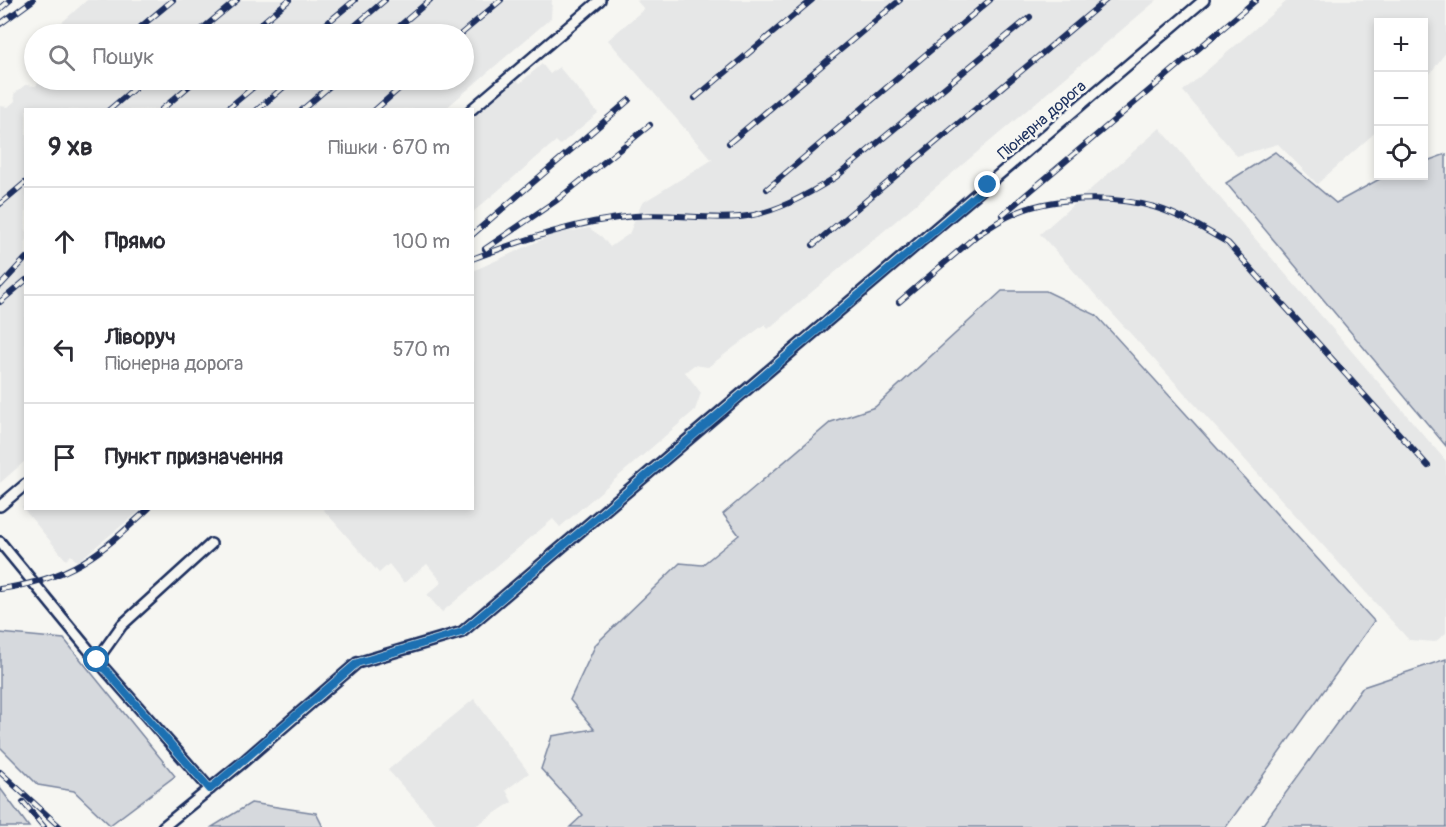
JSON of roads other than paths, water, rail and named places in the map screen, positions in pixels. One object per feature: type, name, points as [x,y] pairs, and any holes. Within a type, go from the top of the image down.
[{"type":"street","points":[[473,108],[600,0]]},
{"type":"street","name":"Піонерна дорога","points":[[163,827],[357,663],[462,632],[1204,0]]},
{"type":"street","points":[[0,506],[24,486]]},
{"type":"street","points":[[0,542],[97,660],[210,789]]},
{"type":"street","points":[[97,660],[122,625],[211,544]]},
{"type":"railway","points":[[0,9],[10,0]]},
{"type":"railway","points":[[0,24],[33,0]]},
{"type":"railway","points":[[144,24],[173,0]]},
{"type":"railway","points":[[208,24],[237,0]]},
{"type":"railway","points":[[261,24],[289,0]]},
{"type":"railway","points":[[326,24],[355,0]]},
{"type":"railway","points":[[357,24],[385,0]]},
{"type":"railway","points":[[402,24],[430,0]]},
{"type":"railway","points":[[473,24],[501,0]]},
{"type":"railway","points":[[695,98],[812,0]]},
{"type":"railway","points":[[729,143],[900,0]]},
{"type":"railway","points":[[767,189],[990,0]]},
{"type":"railway","points":[[813,245],[1106,0]]},
{"type":"railway","points":[[1002,215],[1256,0]]},
{"type":"railway","points":[[474,258],[532,238],[614,218],[648,215],[740,217],[765,212],[790,203],[836,177],[1030,17]]},
{"type":"railway","points":[[111,108],[132,90]]},
{"type":"railway","points":[[163,108],[184,90]]},
{"type":"railway","points":[[228,108],[250,90]]},
{"type":"railway","points":[[259,108],[280,90]]},
{"type":"railway","points":[[304,108],[325,90]]},
{"type":"railway","points":[[377,108],[398,90]]},
{"type":"railway","points":[[474,233],[629,100]]},
{"type":"railway","points":[[485,249],[557,200],[650,125]]},
{"type":"railway","points":[[0,204],[24,184]]},
{"type":"railway","points":[[977,235],[1025,209],[1061,201],[1100,199],[1137,203],[1164,210],[1192,223],[1228,243],[1428,466]]},
{"type":"railway","points":[[899,302],[983,230]]},
{"type":"railway","points":[[0,286],[24,260]]},
{"type":"railway","points":[[0,302],[24,282]]},
{"type":"railway","points":[[0,589],[46,579],[82,562],[99,552],[147,510]]},
{"type":"railway","points":[[0,772],[60,827]]},
{"type":"railway","points":[[23,802],[44,827]]}]
